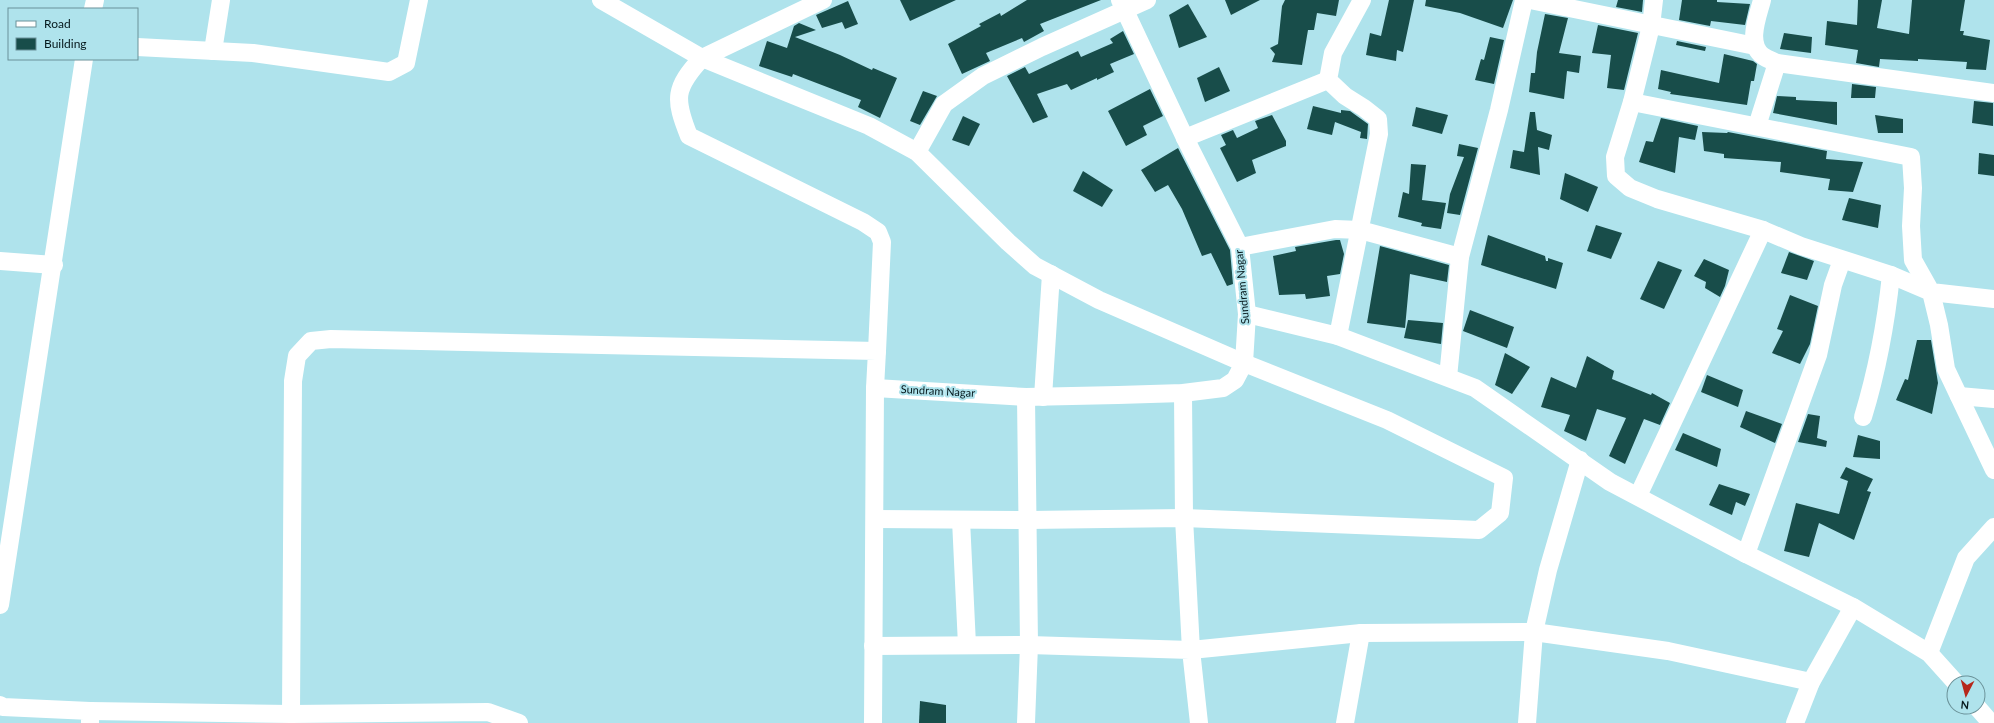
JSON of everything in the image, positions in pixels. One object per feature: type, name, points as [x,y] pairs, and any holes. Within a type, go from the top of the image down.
[{"type":"street","points":[[213,51],[220,0]]},
{"type":"street","points":[[138,47],[253,53],[389,72],[406,62],[419,0]]},
{"type":"street","points":[[601,0],[702,58],[869,126],[917,152],[978,210],[1008,242],[1035,266],[1099,300],[1244,363],[1387,420],[1504,478],[1500,513],[1479,530],[1184,518],[1028,520],[875,519]]},
{"type":"street","points":[[823,0],[702,58],[690,71],[679,92],[679,112],[689,136],[863,222],[878,232],[882,242],[875,388],[873,723]]},
{"type":"street","points":[[917,152],[944,104],[982,76],[1042,47],[1122,5],[1147,0]]},
{"type":"street","points":[[1328,80],[1333,53],[1362,0]]},
{"type":"street","points":[[1448,377],[1460,257],[1499,110],[1524,0]]},
{"type":"street","points":[[1530,0],[1651,26],[1755,46]]},
{"type":"street","points":[[1654,0],[1651,26],[1632,102],[1615,157],[1616,176],[1630,188],[1657,199],[1763,230],[1786,241],[1891,275],[1931,292],[1994,299]]},
{"type":"street","points":[[1762,0],[1754,31],[1755,46],[1762,56],[1777,63],[1994,93]]},
{"type":"street","name":"Sundram Nagar","points":[[875,388],[1035,397],[1183,393],[1223,388],[1235,380],[1244,363],[1247,314],[1240,247],[1185,138],[1122,5]]},
{"type":"street","points":[[0,605],[2,577],[54,265],[84,60]]},
{"type":"street","points":[[1757,126],[1777,63]]},
{"type":"street","points":[[1185,138],[1328,80]]},
{"type":"street","points":[[1328,80],[1345,96],[1378,119],[1379,134],[1338,336]]},
{"type":"street","points":[[1632,102],[1911,157],[1913,188],[1910,226],[1913,260],[1931,292],[1939,325],[1946,369],[1994,470]]},
{"type":"street","points":[[1240,247],[1335,229],[1360,230],[1460,257]]},
{"type":"street","points":[[1638,496],[1763,230]]},
{"type":"street","points":[[1746,554],[1818,355],[1833,285],[1842,260]]},
{"type":"street","points":[[0,261],[54,265]]},
{"type":"street","points":[[1026,723],[1029,645],[1028,520],[1035,397],[1051,274]]},
{"type":"street","points":[[1863,417],[1873,384],[1887,314],[1891,275]]},
{"type":"street","points":[[1247,314],[1304,326],[1338,336],[1475,388],[1610,482],[1746,554],[1853,607],[1929,653],[1949,675]]},
{"type":"street","points":[[291,714],[293,381],[297,356],[310,341],[331,339],[877,351]]},
{"type":"street","points":[[1183,393],[1184,518],[1191,650],[1199,723]]},
{"type":"street","points":[[1959,396],[1994,399]]},
{"type":"street","points":[[1527,723],[1534,632],[1548,570],[1580,460]]},
{"type":"street","points":[[961,520],[967,645]]},
{"type":"street","points":[[1929,653],[1966,558],[1994,527]]},
{"type":"street","points":[[1795,723],[1811,682],[1853,607]]},
{"type":"street","points":[[873,646],[1029,645],[1191,650],[1361,633],[1534,632],[1668,651],[1811,682]]},
{"type":"street","points":[[1345,723],[1361,633]]},
{"type":"street","points":[[0,705],[3,707],[90,717],[291,714],[322,718],[417,718],[488,712],[519,723]]},
{"type":"street","points":[[1984,715],[1991,723]]},
{"type":"building","points":[[900,0],[956,0],[910,21]]},
{"type":"building","points":[[1027,0],[1101,0],[1040,24],[1044,31],[1024,42],[1022,38],[986,53],[990,61],[962,74],[948,44],[981,26],[979,24],[1000,13],[1001,16]]},
{"type":"building","points":[[1225,0],[1260,0],[1231,15]]},
{"type":"building","points":[[1285,0],[1339,0],[1336,16],[1317,13],[1314,30],[1308,30],[1302,65],[1272,62],[1275,54],[1270,48],[1278,44],[1282,6]]},
{"type":"building","points":[[1389,0],[1414,0],[1403,52],[1397,50],[1396,61],[1366,55],[1370,33],[1381,36]]},
{"type":"building","points":[[1426,0],[1513,0],[1503,28],[1460,13],[1425,6]]},
{"type":"building","points":[[1618,0],[1643,0],[1642,12],[1616,7]]},
{"type":"building","points":[[1682,0],[1717,0],[1717,2],[1750,4],[1745,25],[1711,21],[1710,26],[1679,20]]},
{"type":"building","points":[[1858,0],[1882,0],[1877,28],[1909,34],[1912,0],[1965,0],[1960,31],[1964,31],[1963,35],[1990,40],[1986,70],[1966,69],[1967,62],[1918,59],[1918,61],[1880,59],[1879,67],[1856,63],[1858,50],[1825,45],[1827,21],[1857,25]]},
{"type":"building","points":[[848,1],[858,24],[845,29],[842,22],[822,28],[816,15]]},
{"type":"building","points":[[1188,4],[1207,37],[1179,48],[1169,15]]},
{"type":"building","points":[[1545,14],[1568,18],[1559,53],[1581,56],[1579,73],[1567,71],[1564,99],[1529,92],[1531,73],[1535,73],[1537,52]]},
{"type":"building","points":[[799,23],[816,30],[795,37],[872,70],[873,68],[897,78],[880,118],[858,107],[861,100],[793,74],[792,77],[759,66],[767,41],[787,48],[794,26]]},
{"type":"building","points":[[1598,25],[1638,33],[1624,90],[1607,88],[1611,55],[1592,53]]},
{"type":"building","points":[[1123,31],[1134,54],[1110,64],[1114,72],[1097,80],[1097,78],[1071,90],[1067,84],[1037,94],[1048,117],[1033,123],[1007,76],[1025,67],[1029,74],[1078,51],[1081,57],[1113,43],[1110,39]]},
{"type":"building","points":[[1784,33],[1812,37],[1811,53],[1780,49]]},
{"type":"building","points":[[1490,37],[1504,40],[1494,84],[1475,80],[1481,59],[1484,60]]},
{"type":"building","points":[[1677,41],[1706,47],[1705,51],[1676,45]]},
{"type":"building","points":[[1724,54],[1753,61],[1757,64],[1754,81],[1751,81],[1747,105],[1670,94],[1671,92],[1658,89],[1661,70],[1719,83]]},
{"type":"building","points":[[1219,67],[1230,91],[1205,102],[1197,78]]},
{"type":"building","points":[[1852,84],[1876,87],[1875,98],[1851,98]]},
{"type":"building","points":[[1150,89],[1163,116],[1143,126],[1147,135],[1126,146],[1108,111]]},
{"type":"building","points":[[923,91],[937,96],[920,125],[910,121]]},
{"type":"building","points":[[1777,96],[1796,97],[1796,100],[1837,102],[1837,125],[1773,113]]},
{"type":"building","points":[[1974,101],[1993,103],[1993,126],[1972,123]]},
{"type":"building","points":[[1313,106],[1341,113],[1341,110],[1350,111],[1368,124],[1367,139],[1360,138],[1361,132],[1335,122],[1332,135],[1307,129]]},
{"type":"building","points":[[1416,107],[1448,115],[1442,134],[1412,126]]},
{"type":"building","points":[[1530,112],[1535,112],[1537,130],[1552,135],[1549,150],[1538,147],[1540,175],[1510,168],[1513,150],[1524,152]]},
{"type":"building","points":[[1272,115],[1286,141],[1286,146],[1252,160],[1256,173],[1237,182],[1220,148],[1226,145],[1221,135],[1233,130],[1237,138],[1258,128],[1255,121]]},
{"type":"building","points":[[1875,115],[1903,119],[1903,133],[1878,133]]},
{"type":"building","points":[[963,116],[980,124],[969,146],[952,140]]},
{"type":"building","points":[[1661,118],[1698,126],[1695,140],[1679,137],[1675,173],[1639,162],[1646,141],[1653,142]]},
{"type":"building","points":[[1702,132],[1728,132],[1827,151],[1826,159],[1863,162],[1853,192],[1828,190],[1830,179],[1780,172],[1781,162],[1724,158],[1724,154],[1704,151]]},
{"type":"building","points":[[1459,144],[1478,148],[1460,215],[1447,213],[1450,194],[1464,157],[1457,156]]},
{"type":"building","points":[[1178,148],[1230,250],[1233,284],[1227,286],[1211,253],[1202,256],[1182,209],[1168,185],[1155,192],[1141,170]]},
{"type":"building","points":[[1979,153],[1994,155],[1994,176],[1978,174]]},
{"type":"building","points":[[1411,164],[1426,165],[1422,200],[1446,203],[1441,229],[1421,226],[1422,223],[1398,217],[1403,192],[1409,194]]},
{"type":"building","points":[[1083,171],[1113,190],[1102,207],[1073,191]]},
{"type":"building","points":[[1565,173],[1598,187],[1588,212],[1560,199]]},
{"type":"building","points":[[1849,198],[1881,205],[1878,228],[1842,220]]},
{"type":"building","points":[[1596,225],[1622,233],[1611,259],[1587,251]]},
{"type":"building","points":[[1488,235],[1545,256],[1546,261],[1548,261],[1548,258],[1563,263],[1556,289],[1481,265]]},
{"type":"building","points":[[1340,240],[1344,254],[1340,274],[1327,276],[1330,296],[1306,299],[1305,294],[1279,295],[1273,256],[1296,251],[1295,247]]},
{"type":"building","points":[[1380,246],[1449,265],[1447,282],[1410,274],[1405,328],[1367,323]]},
{"type":"building","points":[[1789,252],[1814,261],[1807,280],[1781,273]]},
{"type":"building","points":[[1704,259],[1729,270],[1725,286],[1720,297],[1705,288],[1706,282],[1694,276]]},
{"type":"building","points":[[1658,261],[1682,270],[1664,309],[1640,299]]},
{"type":"building","points":[[1790,295],[1818,306],[1810,344],[1800,364],[1772,353],[1783,331],[1777,329]]},
{"type":"building","points":[[1470,310],[1514,327],[1507,348],[1463,331]]},
{"type":"building","points":[[1408,320],[1443,323],[1441,344],[1404,338]]},
{"type":"building","points":[[1917,340],[1931,340],[1938,383],[1932,414],[1896,400],[1905,379],[1908,380]]},
{"type":"building","points":[[1505,353],[1530,367],[1512,394],[1495,385]]},
{"type":"building","points":[[1587,356],[1614,371],[1612,379],[1651,395],[1652,393],[1670,403],[1660,425],[1644,419],[1625,464],[1609,456],[1626,418],[1597,409],[1586,441],[1564,431],[1570,415],[1541,407],[1551,377],[1576,388]]},
{"type":"building","points":[[1707,375],[1743,390],[1738,407],[1701,392]]},
{"type":"building","points":[[1746,411],[1782,424],[1775,443],[1740,427]]},
{"type":"building","points":[[1808,414],[1820,416],[1817,438],[1827,441],[1826,447],[1798,442]]},
{"type":"building","points":[[1683,433],[1721,449],[1717,467],[1675,450]]},
{"type":"building","points":[[1858,435],[1880,441],[1880,459],[1853,457]]},
{"type":"building","points":[[1846,467],[1873,479],[1867,491],[1871,492],[1854,540],[1819,523],[1809,557],[1784,551],[1796,503],[1839,514],[1848,481],[1840,478]]},
{"type":"building","points":[[1719,484],[1750,494],[1745,506],[1736,502],[1732,515],[1709,505]]},
{"type":"building","points":[[920,701],[946,705],[946,723],[919,723]]}]
